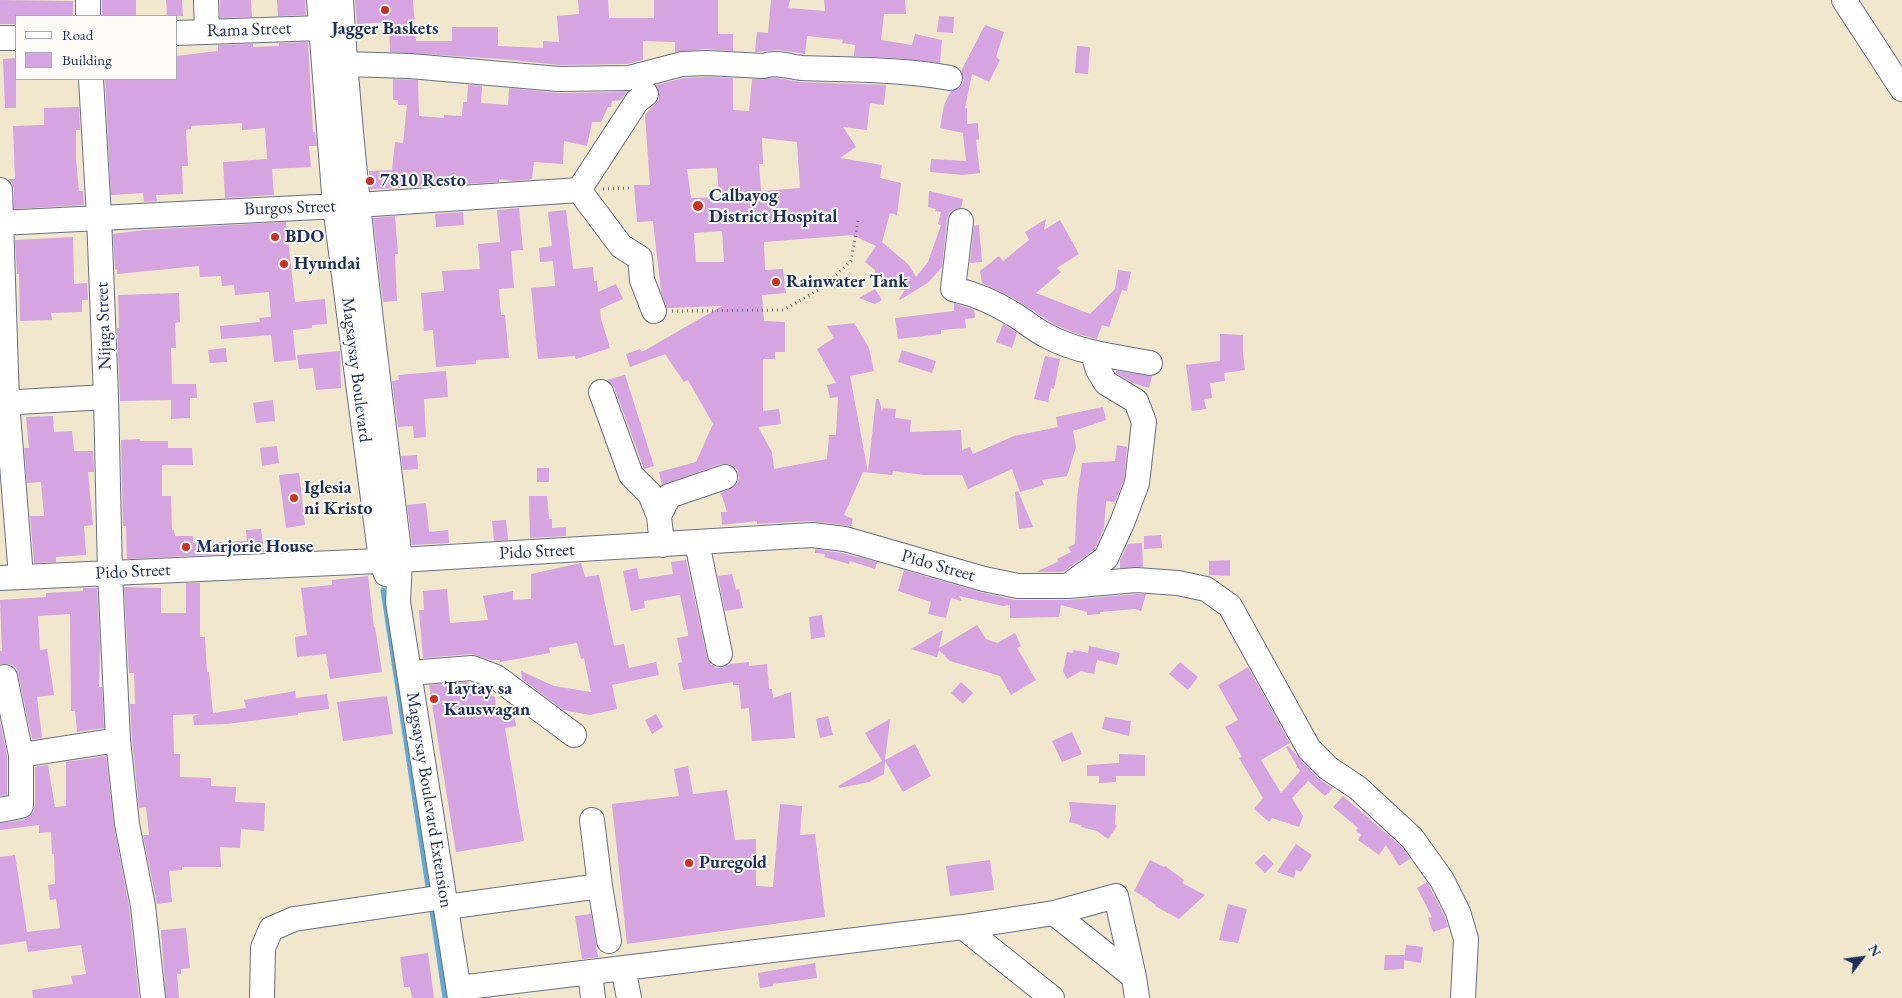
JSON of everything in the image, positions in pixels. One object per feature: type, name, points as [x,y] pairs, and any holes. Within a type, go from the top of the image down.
[{"type":"street","points":[[88,0],[88,15]]},
{"type":"street","points":[[206,0],[207,32]]},
{"type":"street","name":"Magsaysay Boulevard","points":[[319,0],[333,46],[347,206],[390,560]]},
{"type":"street","name":"Magsaysay Boulevard","points":[[333,46],[341,0]]},
{"type":"street","points":[[1844,0],[1902,89]]},
{"type":"street","name":"Rama Street","points":[[178,33],[207,32],[333,46],[410,66],[558,79],[629,78],[682,64],[707,63],[764,66],[771,63],[798,68],[924,73],[950,78]]},
{"type":"street","points":[[0,38],[15,38]]},
{"type":"street","name":"Nijaga Street","points":[[91,80],[99,217],[110,573],[118,740],[127,824],[144,906],[153,998]]},
{"type":"street","points":[[646,94],[637,101],[579,190],[621,246],[640,258],[642,280],[654,311]]},
{"type":"street","points":[[0,190],[4,403],[10,577]]},
{"type":"street","name":"Burgos Street","points":[[0,223],[347,206],[579,190]]},
{"type":"street","points":[[961,221],[953,289],[986,299],[1049,338],[1093,353],[1150,363]]},
{"type":"street","points":[[1068,586],[1106,558],[1136,483],[1144,422],[1136,401],[1106,383],[1098,370],[1093,353]]},
{"type":"street","points":[[602,392],[631,475],[650,494],[659,516],[662,545]]},
{"type":"street","points":[[4,403],[106,397]]},
{"type":"street","points":[[659,516],[669,496],[725,477]]},
{"type":"street","name":"Pido Street","points":[[10,577],[390,560],[812,535],[845,539],[984,579],[1018,586],[1068,586],[1136,580],[1178,583],[1206,589],[1230,606],[1310,749],[1328,768],[1358,788],[1412,838],[1442,880],[1458,912],[1466,938],[1463,998]]},
{"type":"street","points":[[696,543],[720,654]]},
{"type":"street","name":"Magsaysay Boulevard Extension","points":[[390,560],[460,993]]},
{"type":"street","points":[[409,673],[472,668],[496,677],[574,736]]},
{"type":"street","points":[[0,678],[5,677],[20,755],[21,806],[0,810]]},
{"type":"street","points":[[20,755],[118,740]]},
{"type":"street","points":[[592,820],[609,941]]},
{"type":"street","points":[[262,998],[263,948],[271,929],[294,919],[600,886]]},
{"type":"street","points":[[460,993],[590,972],[964,926],[1054,913],[1116,896],[1136,988]]},
{"type":"street","points":[[1054,913],[1136,988]]},
{"type":"street","points":[[964,926],[1052,998]]},
{"type":"street","points":[[623,968],[629,998]]},
{"type":"street","points":[[590,972],[593,998]]},
{"type":"path","points":[[654,311],[783,310],[822,288],[851,261],[858,221]]},
{"type":"building","points":[[0,0],[73,1],[73,15],[15,15],[15,24],[0,24]]},
{"type":"building","points":[[102,0],[136,0],[136,15],[102,15]]},
{"type":"building","points":[[166,0],[182,0],[183,16],[167,15]]},
{"type":"building","points":[[220,0],[251,0],[252,17],[220,18]]},
{"type":"building","points":[[277,0],[305,0],[306,15],[278,16]]},
{"type":"building","points":[[355,0],[413,0],[416,41],[452,41],[452,27],[498,27],[498,46],[543,48],[543,41],[559,42],[557,16],[579,14],[578,0],[608,0],[609,18],[654,18],[654,0],[718,0],[718,34],[733,34],[733,51],[706,49],[675,52],[675,42],[643,41],[643,60],[627,64],[560,65],[390,52],[389,22],[357,24]]},
{"type":"building","points":[[771,0],[790,0],[788,8],[825,11],[824,0],[905,0],[906,14],[884,14],[881,40],[912,45],[915,34],[942,40],[940,63],[854,56],[855,45],[842,43],[843,40],[807,36],[805,54],[778,50],[755,52],[757,32],[768,33]]},
{"type":"building","points":[[939,16],[954,17],[953,33],[937,32]]},
{"type":"building","points":[[985,25],[1004,32],[996,57],[1000,60],[989,82],[972,74],[965,108],[967,108],[967,124],[978,123],[979,139],[976,140],[980,173],[963,175],[930,172],[931,159],[966,161],[963,133],[940,128],[944,105],[951,91],[961,86],[964,80],[961,71]]},
{"type":"building","points":[[308,42],[313,132],[315,132],[317,146],[309,146],[311,167],[272,169],[274,195],[225,198],[223,162],[267,159],[265,128],[242,130],[242,123],[191,126],[191,129],[186,130],[188,166],[182,166],[183,194],[156,195],[157,201],[144,202],[143,193],[111,195],[105,80],[178,80],[178,56],[218,51],[218,45],[253,44],[253,47],[279,46],[279,43]]},
{"type":"building","points":[[1077,46],[1090,47],[1088,74],[1075,73]]},
{"type":"building","points":[[15,58],[16,108],[5,108],[3,59]]},
{"type":"building","points":[[684,78],[733,78],[733,110],[749,111],[752,79],[777,78],[801,82],[886,85],[884,105],[870,103],[867,130],[843,127],[856,147],[840,158],[882,165],[880,178],[901,183],[897,215],[890,213],[882,242],[909,265],[916,277],[928,262],[941,225],[938,224],[941,212],[928,207],[929,191],[963,199],[961,208],[950,212],[947,219],[942,267],[929,282],[900,300],[905,290],[873,286],[875,270],[865,262],[876,246],[852,235],[764,242],[765,270],[783,269],[786,293],[762,295],[764,321],[785,322],[785,352],[775,352],[775,359],[763,359],[763,411],[779,409],[781,424],[758,427],[772,452],[774,469],[827,459],[829,435],[836,435],[838,397],[830,398],[827,385],[836,383],[817,349],[834,338],[827,326],[854,323],[869,348],[874,371],[850,376],[868,472],[876,399],[879,399],[882,412],[883,408],[896,409],[895,418],[911,420],[910,432],[961,430],[962,450],[970,447],[973,454],[1014,436],[1058,427],[1056,417],[1103,407],[1106,420],[1073,431],[1076,447],[1067,476],[1042,480],[1044,485],[1020,492],[1012,469],[968,489],[962,475],[924,475],[893,471],[892,475],[863,472],[844,515],[853,519],[851,526],[811,521],[757,524],[757,521],[722,525],[721,512],[727,512],[721,493],[735,486],[739,479],[738,472],[734,466],[728,464],[721,464],[662,485],[659,472],[696,462],[713,424],[688,380],[684,382],[665,354],[630,367],[626,354],[640,349],[642,352],[722,306],[667,308],[661,292],[653,221],[637,222],[634,185],[650,185],[645,115],[659,99],[656,85]],"holes":[[[762,138],[797,142],[800,188],[761,191],[759,164],[763,164]],[[717,168],[719,197],[691,198],[687,169]],[[722,231],[724,262],[696,262],[694,233]]]},
{"type":"building","points":[[393,79],[418,80],[419,116],[444,118],[444,115],[462,116],[463,102],[467,102],[468,85],[482,86],[481,103],[508,105],[509,88],[559,93],[627,92],[621,100],[612,101],[611,107],[608,107],[601,122],[592,122],[587,146],[564,141],[563,164],[534,162],[532,179],[513,181],[499,179],[499,182],[370,189],[369,171],[392,170],[395,142],[403,143],[407,105],[398,105],[398,100],[393,100]]},
{"type":"building","points":[[79,107],[80,130],[76,130],[76,160],[79,191],[83,191],[84,205],[14,209],[14,189],[8,179],[15,179],[13,126],[44,125],[44,108]]},
{"type":"building","points":[[519,208],[523,250],[511,251],[514,288],[499,289],[501,315],[505,315],[509,358],[476,360],[476,364],[436,367],[433,330],[424,331],[421,293],[444,291],[442,271],[480,269],[478,244],[500,242],[497,210]]},
{"type":"building","points":[[566,210],[573,269],[593,267],[594,281],[597,281],[598,292],[616,284],[623,299],[600,309],[601,319],[610,348],[576,359],[575,356],[538,359],[531,288],[555,286],[553,261],[540,262],[539,248],[552,246],[548,212]]},
{"type":"building","points":[[463,212],[464,225],[436,227],[435,214]]},
{"type":"building","points":[[395,216],[398,254],[395,254],[397,301],[383,302],[373,218]]},
{"type":"building","points":[[1046,219],[1044,230],[1060,220],[1079,254],[1057,268],[1061,272],[1036,293],[1090,314],[1115,289],[1118,270],[1131,272],[1127,291],[1122,290],[1109,327],[1102,325],[1097,339],[1055,325],[1013,298],[982,283],[980,271],[999,256],[1003,261],[1029,240],[1025,232]]},
{"type":"building","points":[[286,222],[295,302],[325,299],[327,324],[312,325],[312,328],[293,330],[296,360],[274,362],[271,335],[221,339],[220,326],[260,322],[259,318],[271,317],[269,292],[235,295],[234,285],[222,286],[221,276],[200,277],[199,266],[117,274],[117,269],[115,270],[113,234],[144,230]]},
{"type":"building","points":[[979,225],[982,262],[970,263],[974,226]]},
{"type":"building","points":[[73,237],[74,284],[87,283],[88,300],[82,300],[82,312],[51,313],[52,320],[20,321],[19,274],[17,274],[15,240]]},
{"type":"building","points":[[875,289],[882,300],[875,304],[859,298]]},
{"type":"building","points":[[179,293],[180,322],[175,323],[176,348],[171,348],[172,384],[196,384],[197,398],[190,398],[190,418],[171,419],[171,400],[120,401],[117,328],[119,328],[118,295]]},
{"type":"building","points":[[954,303],[974,310],[975,318],[965,319],[966,328],[941,330],[941,334],[898,339],[895,318],[954,311]]},
{"type":"building","points":[[1003,324],[1017,333],[1012,348],[996,342]]},
{"type":"building","points":[[1220,334],[1243,335],[1245,370],[1224,373],[1225,381],[1210,383],[1212,398],[1204,399],[1206,409],[1192,411],[1186,365],[1220,361]]},
{"type":"building","points":[[226,348],[227,362],[210,363],[208,350]]},
{"type":"building","points":[[902,350],[936,361],[932,373],[898,362]]},
{"type":"building","points":[[340,351],[341,388],[316,390],[313,368],[299,369],[297,355]]},
{"type":"building","points":[[1045,356],[1060,359],[1054,389],[1051,388],[1048,402],[1034,399]]},
{"type":"building","points":[[446,371],[448,397],[424,399],[426,437],[414,438],[413,426],[398,427],[392,381],[399,380],[398,375]]},
{"type":"building","points":[[1116,371],[1152,376],[1149,388],[1133,383],[1116,373]]},
{"type":"building","points":[[625,375],[654,466],[644,469],[614,387],[607,380]]},
{"type":"building","points":[[273,400],[275,421],[256,423],[253,403]]},
{"type":"building","points":[[53,416],[54,432],[72,431],[74,451],[93,451],[94,472],[88,472],[93,525],[84,526],[86,555],[56,557],[56,562],[34,563],[30,516],[44,516],[41,482],[27,483],[24,448],[29,448],[26,417]]},
{"type":"building","points":[[140,439],[140,441],[168,441],[168,448],[192,448],[193,465],[162,465],[162,496],[171,496],[172,530],[174,530],[175,536],[193,536],[193,543],[247,541],[246,530],[261,529],[264,552],[127,559],[126,526],[123,526],[121,440]]},
{"type":"building","points":[[1117,445],[1127,447],[1124,480],[1115,502],[1106,501],[1104,528],[1095,549],[1063,572],[1036,572],[1059,561],[1057,559],[1071,552],[1068,547],[1075,544],[1077,498],[1082,463],[1115,461]]},
{"type":"building","points":[[277,446],[279,463],[262,466],[260,448]]},
{"type":"building","points":[[417,455],[418,469],[403,470],[401,456]]},
{"type":"building","points":[[537,468],[549,468],[549,482],[537,482]]},
{"type":"building","points":[[299,473],[305,525],[286,528],[279,475]]},
{"type":"building","points":[[1018,491],[1033,527],[1019,529],[1015,492]]},
{"type":"building","points":[[529,496],[547,496],[549,519],[552,519],[552,528],[566,527],[566,536],[530,538]]},
{"type":"building","points":[[426,503],[429,532],[448,530],[449,543],[412,545],[407,505]]},
{"type":"building","points":[[506,520],[508,540],[494,541],[492,521]]},
{"type":"building","points":[[1161,535],[1162,548],[1144,549],[1144,536]]},
{"type":"building","points":[[1142,543],[1143,567],[1120,568],[1120,561],[1128,544]]},
{"type":"building","points":[[815,549],[842,553],[877,562],[875,569],[850,561],[849,564],[824,557],[825,554],[815,553]]},
{"type":"building","points":[[686,560],[709,663],[715,667],[722,668],[730,664],[749,662],[749,666],[767,664],[769,689],[772,689],[773,698],[791,692],[795,738],[752,741],[749,708],[741,709],[739,685],[733,685],[733,682],[683,690],[678,663],[682,662],[677,638],[688,636],[688,633],[680,595],[644,601],[645,608],[631,611],[623,571],[637,568],[639,579],[673,574],[671,562]]},
{"type":"building","points":[[1230,560],[1230,576],[1209,575],[1209,561]]},
{"type":"building","points":[[581,563],[585,577],[599,575],[614,646],[624,644],[629,668],[656,662],[659,675],[612,685],[617,709],[590,715],[563,710],[522,679],[521,671],[554,686],[591,692],[584,658],[581,659],[577,643],[549,648],[550,653],[500,662],[500,660],[491,660],[471,654],[423,658],[419,610],[424,610],[423,591],[447,589],[450,623],[488,620],[483,596],[513,591],[513,600],[531,599],[531,574]]},
{"type":"building","points":[[904,570],[1015,600],[1068,600],[1146,594],[1141,611],[1135,609],[1087,615],[1087,612],[1061,605],[1059,617],[1010,618],[1010,605],[1003,606],[959,596],[962,601],[951,598],[946,618],[928,614],[931,602],[898,591]]},
{"type":"building","points":[[732,574],[736,590],[739,589],[743,608],[725,611],[718,576]]},
{"type":"building","points":[[368,576],[374,628],[382,672],[330,679],[326,654],[297,657],[295,637],[307,635],[301,588],[332,585],[332,580]]},
{"type":"building","points":[[186,583],[200,583],[200,637],[205,637],[207,672],[209,672],[213,713],[246,708],[244,700],[295,691],[296,698],[327,694],[329,709],[227,724],[194,725],[193,716],[200,714],[173,715],[174,754],[180,754],[180,777],[211,778],[211,786],[236,787],[235,802],[265,803],[264,831],[241,829],[240,848],[220,847],[221,867],[182,867],[182,870],[169,871],[172,902],[157,904],[143,835],[149,835],[146,807],[139,808],[130,704],[135,704],[134,673],[129,673],[124,587],[161,588],[161,613],[186,613]]},
{"type":"building","points":[[83,588],[97,588],[100,646],[99,687],[102,687],[104,728],[77,732],[75,711],[71,711],[70,614],[38,616],[40,650],[47,649],[54,695],[37,697],[42,738],[32,739],[16,668],[10,664],[0,664],[0,651],[2,651],[0,600],[46,597],[46,593],[83,591]]},
{"type":"building","points":[[822,615],[825,637],[811,639],[809,617]]},
{"type":"building","points":[[977,625],[986,639],[997,643],[1015,633],[1021,646],[1017,648],[1036,680],[1011,695],[1000,676],[950,661],[939,650],[937,657],[911,649],[943,630],[939,648]]},
{"type":"building","points":[[1089,646],[1120,653],[1117,665],[1097,660],[1094,674],[1081,671],[1067,679],[1063,671],[1067,652],[1073,653],[1074,650],[1088,653]]},
{"type":"building","points":[[1180,662],[1198,677],[1188,690],[1169,674]]},
{"type":"building","points":[[1248,667],[1290,743],[1261,760],[1281,793],[1300,771],[1286,747],[1288,746],[1318,778],[1333,788],[1325,796],[1308,781],[1292,798],[1303,816],[1299,827],[1272,818],[1269,822],[1254,809],[1263,798],[1239,758],[1242,757],[1225,727],[1238,720],[1218,685]]},
{"type":"building","points":[[466,682],[495,697],[496,708],[513,707],[516,726],[505,728],[524,841],[456,852],[429,685]]},
{"type":"building","points":[[961,682],[973,693],[963,704],[951,693]]},
{"type":"building","points":[[387,696],[393,734],[343,741],[337,702]]},
{"type":"building","points":[[656,714],[663,727],[652,734],[645,720]]},
{"type":"building","points":[[828,716],[833,735],[820,738],[816,719]]},
{"type":"building","points":[[1105,717],[1131,721],[1129,736],[1102,729]]},
{"type":"building","points":[[890,719],[885,760],[915,744],[931,776],[903,792],[885,761],[884,774],[869,782],[839,788],[838,786],[882,761],[865,733]]},
{"type":"building","points":[[0,721],[7,756],[7,795],[0,796]]},
{"type":"building","points":[[1072,732],[1082,754],[1062,762],[1052,741]]},
{"type":"building","points":[[1119,754],[1145,755],[1145,776],[1116,776],[1116,782],[1099,783],[1099,776],[1087,776],[1087,765],[1119,763]]},
{"type":"building","points":[[106,756],[114,827],[129,906],[139,998],[33,998],[32,990],[73,984],[71,976],[86,974],[81,945],[28,952],[26,941],[0,945],[0,857],[15,855],[27,932],[60,928],[56,899],[50,900],[48,885],[55,884],[51,832],[39,833],[39,825],[0,830],[0,823],[24,820],[33,812],[35,806],[35,767],[48,765],[55,807],[66,806],[66,762]]},
{"type":"building","name":"Puregold","points":[[688,766],[693,794],[727,790],[735,840],[756,839],[756,886],[773,887],[780,804],[802,806],[800,835],[815,834],[825,917],[627,944],[612,804],[679,796],[674,769]]},
{"type":"building","points":[[1343,796],[1402,847],[1410,859],[1399,866],[1386,845],[1379,855],[1358,840],[1361,835],[1356,831],[1358,828],[1333,807]]},
{"type":"building","points":[[1069,802],[1116,805],[1115,824],[1117,826],[1108,839],[1097,831],[1069,822],[1071,815]]},
{"type":"building","points":[[1296,844],[1312,855],[1301,872],[1296,870],[1294,878],[1277,872]]},
{"type":"building","points":[[1264,854],[1274,864],[1265,873],[1255,863]]},
{"type":"building","points":[[990,860],[994,890],[950,896],[946,866]]},
{"type":"building","points":[[1150,860],[1165,866],[1184,880],[1182,883],[1205,895],[1179,919],[1155,906],[1148,899],[1134,891]]},
{"type":"building","points":[[1427,882],[1445,917],[1448,927],[1433,932],[1428,918],[1432,917],[1417,888]]},
{"type":"building","points":[[1228,904],[1247,909],[1238,943],[1219,940]]},
{"type":"building","points":[[591,914],[598,957],[582,959],[575,916]]},
{"type":"building","points":[[186,928],[190,968],[181,969],[181,974],[177,974],[179,998],[166,998],[161,930]]},
{"type":"building","points":[[1406,945],[1423,947],[1421,963],[1404,960],[1404,969],[1384,970],[1385,955],[1404,955],[1404,958]]},
{"type":"building","points":[[428,953],[434,998],[412,998],[410,987],[404,987],[400,957]]},
{"type":"building","points":[[815,963],[817,978],[773,984],[773,986],[760,988],[758,973]]},
{"type":"waterway","points":[[383,590],[429,893]]},
{"type":"waterway","points":[[431,904],[445,998]]},
{"type":"place","name":"Jagger Baskets","points":[[385,10]]},
{"type":"place","name":"7810 Resto","points":[[370,181]]},
{"type":"place","name":"Calbayog District Hospital","points":[[698,206]]},
{"type":"place","name":"BDO","points":[[275,237]]},
{"type":"place","name":"Hyundai","points":[[284,264]]},
{"type":"place","name":"Rainwater Tank","points":[[776,282]]},
{"type":"place","name":"Iglesia ni Kristo","points":[[294,498]]},
{"type":"place","name":"Marjorie House","points":[[186,547]]},
{"type":"place","name":"Taytay sa Kauswagan","points":[[434,699]]},
{"type":"place","name":"Puregold","points":[[689,863]]}]
